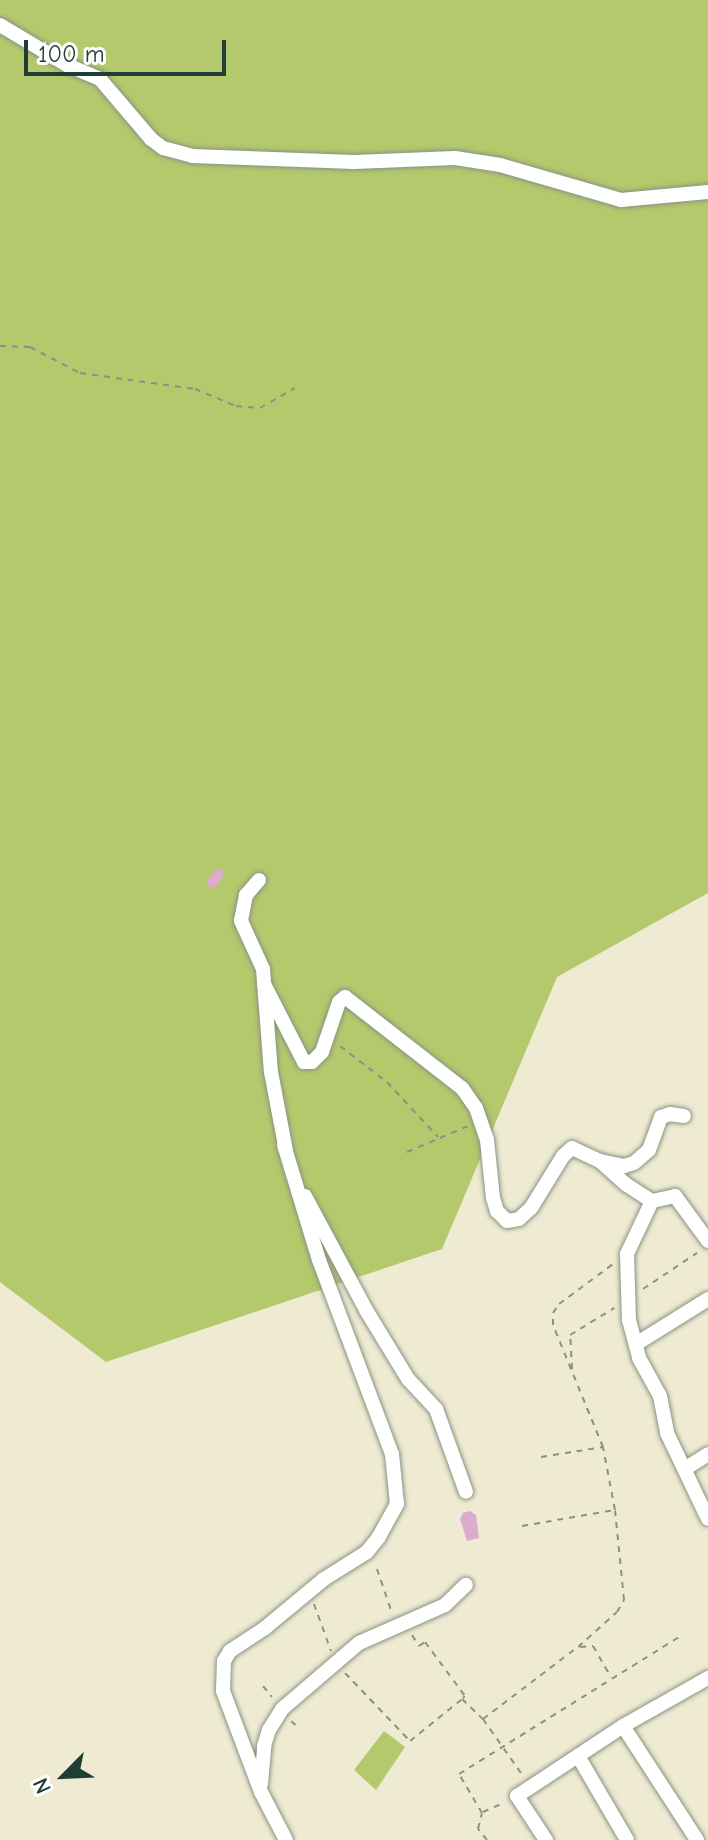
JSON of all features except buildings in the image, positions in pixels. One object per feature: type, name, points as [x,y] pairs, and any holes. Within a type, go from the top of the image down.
[{"type":"street","points":[[0,25],[67,65],[100,79],[151,139],[163,148],[192,156],[354,162],[455,158],[500,165],[621,200],[708,192]]},
{"type":"street","points":[[259,880],[246,895],[241,921],[263,969],[271,1072],[284,1145],[319,1260],[392,1454],[397,1504],[367,1552],[324,1579],[276,1620],[230,1651],[224,1661],[223,1691],[261,1792],[286,1840]]},
{"type":"street","points":[[264,984],[304,1062],[312,1062],[322,1052],[339,1002],[345,997],[462,1088],[476,1108],[487,1140],[493,1198],[497,1211],[507,1221],[519,1219],[531,1208],[563,1156],[572,1148],[600,1161],[624,1166],[634,1163],[649,1150],[661,1117],[684,1116]]},
{"type":"street","points":[[284,1145],[304,1195],[366,1310],[408,1379],[436,1409],[466,1492]]},
{"type":"street","points":[[600,1161],[648,1207]]},
{"type":"street","points":[[708,1241],[675,1196],[648,1207],[627,1254],[629,1320],[639,1358],[660,1396],[667,1433],[708,1519]]},
{"type":"street","points":[[636,1344],[708,1299]]},
{"type":"street","points":[[686,1468],[708,1454]]},
{"type":"street","points":[[261,1792],[264,1746],[275,1718],[359,1643],[396,1624],[445,1605],[466,1585]]},
{"type":"street","points":[[546,1840],[517,1796],[623,1726],[708,1678]]},
{"type":"street","points":[[623,1726],[697,1840]]},
{"type":"street","points":[[578,1756],[627,1840]]},
{"type":"path","points":[[0,346],[30,347],[80,373],[195,389],[236,406],[260,408],[295,388]]},
{"type":"path","points":[[332,1026],[341,1047],[387,1082],[438,1137]]},
{"type":"path","points":[[407,1152],[480,1121]]},
{"type":"path","points":[[483,1719],[578,1647],[617,1612],[624,1600],[615,1510],[603,1447],[586,1400],[555,1337],[553,1313],[559,1304],[627,1254]]},
{"type":"path","points":[[541,1457],[603,1447]]},
{"type":"path","points":[[522,1526],[615,1510]]},
{"type":"path","points":[[377,1569],[396,1624]]},
{"type":"path","points":[[313,1603],[326,1643],[336,1662],[410,1741],[465,1696],[425,1642],[419,1646],[412,1635]]},
{"type":"path","points":[[487,1840],[478,1829],[482,1813],[459,1774],[682,1635]]},
{"type":"path","points":[[578,1647],[593,1646],[611,1678]]},
{"type":"path","points":[[462,1699],[483,1719],[531,1787]]},
{"type":"path","points":[[482,1813],[517,1796]]},
{"type":"green space","points":[[0,0],[708,0],[708,893],[557,977],[442,1249],[106,1362],[0,1282]]},
{"type":"green space","points":[[384,1731],[405,1747],[376,1790],[354,1770]]}]
